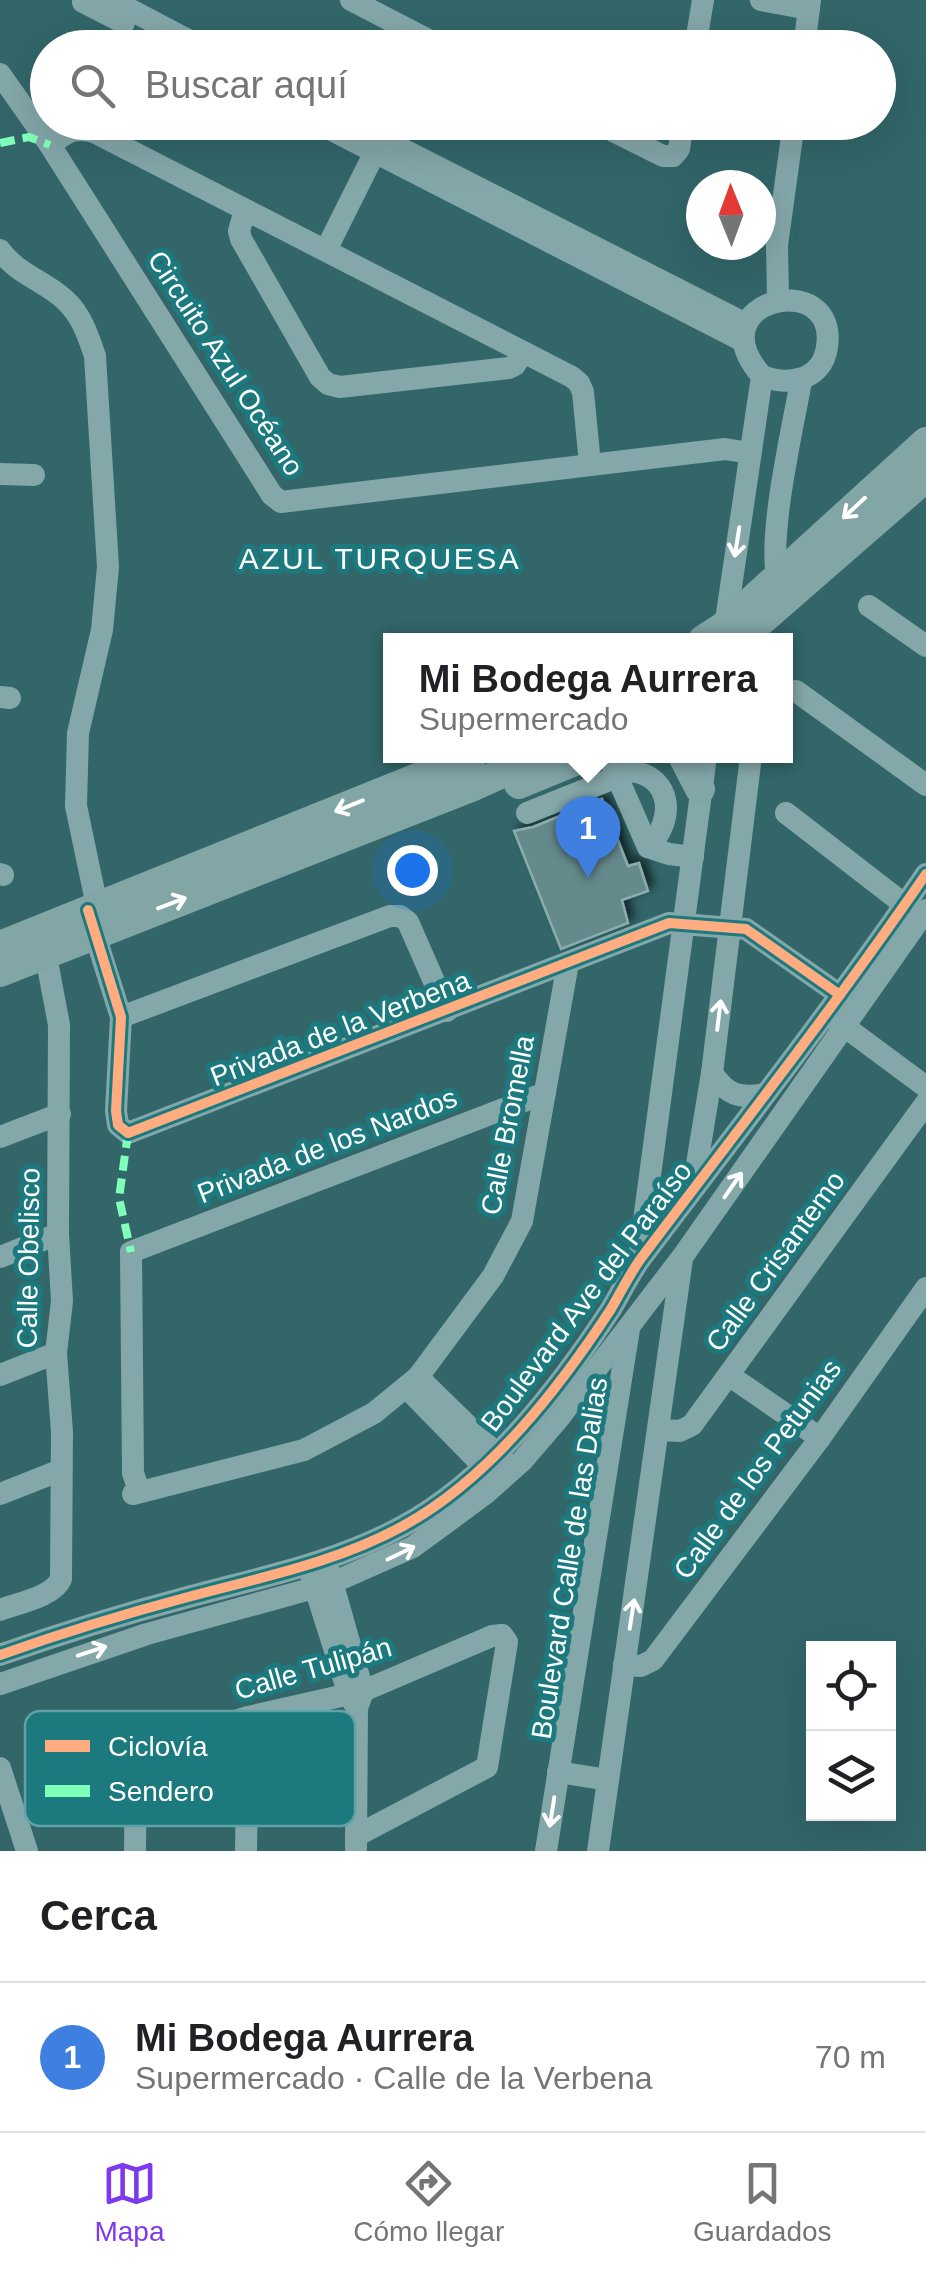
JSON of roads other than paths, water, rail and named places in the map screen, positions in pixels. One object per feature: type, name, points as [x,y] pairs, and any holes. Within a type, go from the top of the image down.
[{"type":"main road","points":[[780,590],[926,442]]},
{"type":"main road","points":[[727,633],[921,484]]},
{"type":"main road","points":[[779,633],[892,529],[921,484]]},
{"type":"main road","points":[[0,972],[45,941],[87,921],[456,763]]},
{"type":"main road","points":[[288,858],[524,763]]},
{"type":"main road","points":[[87,921],[288,858],[414,824],[569,763]]},
{"type":"main road","points":[[687,763],[700,788]]},
{"type":"main road","points":[[0,946],[45,941]]},
{"type":"street","points":[[112,0],[169,30]]},
{"type":"street","points":[[351,0],[405,30]]},
{"type":"street","points":[[698,30],[703,0]]},
{"type":"street","points":[[761,0],[810,4],[806,30]]},
{"type":"street","points":[[83,2],[137,30]]},
{"type":"street","name":"Circuito Azul Océano","points":[[0,74],[30,117]]},
{"type":"street","name":"Circuito Azul Océano","points":[[46,140],[272,496],[281,502],[725,449],[750,453]]},
{"type":"street","points":[[50,145],[56,140]]},
{"type":"street","points":[[109,140],[580,383],[590,464]]},
{"type":"street","points":[[326,250],[381,140]]},
{"type":"street","points":[[386,140],[745,333]]},
{"type":"street","points":[[632,140],[664,156],[673,156],[680,140]]},
{"type":"street","points":[[778,299],[777,245],[792,140]]},
{"type":"street","points":[[245,210],[239,231],[241,239],[328,384],[340,386],[509,368],[522,353]]},
{"type":"street","points":[[0,250],[10,264],[64,299],[84,323],[95,356],[108,567],[102,630],[78,733],[76,806],[87,921],[122,1017],[390,916],[400,916],[408,922],[447,1011]]},
{"type":"street","points":[[778,299],[796,299],[812,307],[824,321],[828,338],[826,356],[816,371],[801,380],[781,383],[762,376],[748,361],[745,333],[759,308],[778,299]]},
{"type":"street","points":[[723,633],[762,376]]},
{"type":"street","points":[[780,590],[779,521],[801,380]]},
{"type":"street","points":[[0,474],[34,474]]},
{"type":"street","points":[[869,606],[926,646]]},
{"type":"street","points":[[796,691],[926,785]]},
{"type":"street","name":"Boulevard Calle de las Dalias","points":[[546,1851],[630,1322],[645,1253],[705,763]]},
{"type":"street","points":[[598,1851],[712,1073],[750,763]]},
{"type":"street","points":[[611,766],[648,847],[736,878]]},
{"type":"street","points":[[527,814],[611,766],[647,773],[659,783],[666,819],[661,834],[648,847]]},
{"type":"street","points":[[786,813],[918,917]]},
{"type":"street","name":"Boulevard Ave del Paraíso","points":[[497,1468],[609,1311],[645,1253],[765,1094],[918,917],[926,874]]},
{"type":"street","name":"Privada de la Verbena","points":[[122,1017],[116,1112],[118,1125],[128,1133],[669,923],[730,928]]},
{"type":"street","points":[[730,928],[746,929],[926,1086]]},
{"type":"street","name":"Calle Obelisco","points":[[0,1610],[58,1587],[61,1579],[56,1353],[62,1301],[58,1234],[60,1025],[45,941]]},
{"type":"street","name":"Calle Bromella","points":[[136,1493],[304,1450],[374,1413],[412,1382],[493,1276],[522,1221],[568,963]]},
{"type":"street","name":"Boulevard Ave del Paraíso","points":[[0,1655],[83,1626],[320,1574],[414,1548],[497,1468],[558,1418],[683,1256],[837,1012]]},
{"type":"street","points":[[712,1073],[724,1091],[744,1098],[765,1094]]},
{"type":"street","name":"Privada de los Nardos","points":[[136,1493],[131,1252],[545,1093]]},
{"type":"street","name":"Calle Crisantemo","points":[[660,1430],[680,1431],[692,1426],[926,1103]]},
{"type":"street","points":[[0,1137],[60,1114]]},
{"type":"street","points":[[0,1257],[58,1234]]},
{"type":"street","points":[[661,1283],[649,1280],[645,1253],[675,1248],[683,1256]]},
{"type":"street","name":"Calle de los Petunias","points":[[624,1665],[641,1666],[653,1660],[820,1438],[926,1288]]},
{"type":"street","points":[[0,1375],[56,1353]]},
{"type":"street","points":[[730,1376],[820,1438]]},
{"type":"street","points":[[412,1382],[497,1468]]},
{"type":"street","points":[[0,1494],[61,1470]]},
{"type":"street","points":[[320,1574],[356,1698],[356,1843]]},
{"type":"street","name":"Boulevard Ave del Paraíso","points":[[0,1684],[320,1574]]},
{"type":"street","name":"Calle Tulipán","points":[[282,1711],[356,1698],[492,1636],[502,1635],[507,1642],[488,1767],[356,1843]]},
{"type":"street","points":[[0,1768],[27,1851]]},
{"type":"street","points":[[558,1772],[608,1780]]},
{"type":"street","points":[[246,1826],[246,1851]]},
{"type":"place","name":"Mi Bodega Aurrera","points":[[588,878]]},
{"type":"district","name":"AZUL TURQUESA","points":[[380,559]]}]
